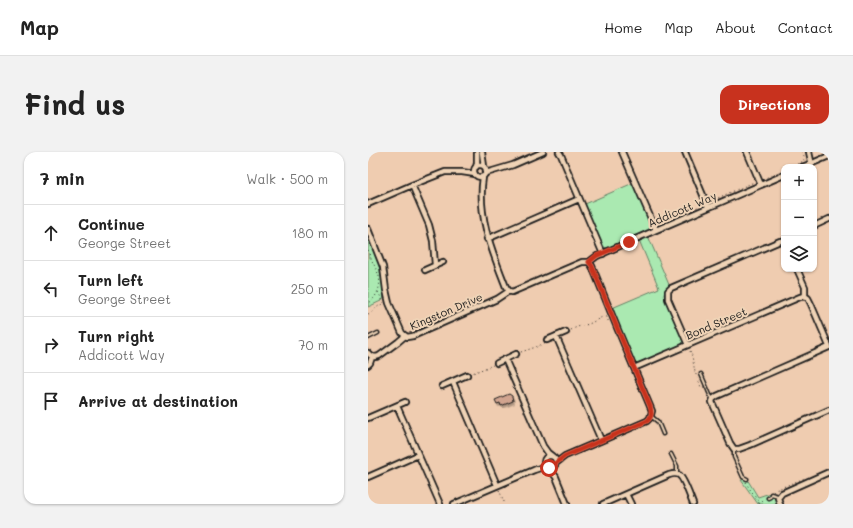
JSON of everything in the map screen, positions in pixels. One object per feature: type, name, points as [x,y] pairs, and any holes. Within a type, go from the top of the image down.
[{"type":"street","points":[[477,152],[477,163],[474,170],[480,175]]},
{"type":"street","points":[[482,152],[485,167],[480,175],[483,217],[488,239],[506,287],[509,291]]},
{"type":"street","points":[[558,152],[561,155],[603,254]]},
{"type":"street","points":[[622,152],[656,230]]},
{"type":"street","points":[[684,152],[707,205]]},
{"type":"street","points":[[747,152],[760,183]]},
{"type":"street","points":[[809,152],[811,161],[809,164]]},
{"type":"street","points":[[368,204],[445,172],[462,172],[480,175],[513,165],[540,153]]},
{"type":"street","points":[[809,164],[829,156]]},
{"type":"street","points":[[462,172],[480,165],[498,170]]},
{"type":"street","name":"Addicott Way","points":[[589,262],[596,256],[656,230],[707,205],[781,176]]},
{"type":"street","points":[[412,185],[433,241],[434,266]]},
{"type":"street","points":[[488,239],[579,199]]},
{"type":"street","points":[[817,225],[829,219]]},
{"type":"street","name":"Kingston Drive","points":[[368,229],[383,267],[389,303],[402,333],[407,337],[413,336],[496,300],[509,291],[512,292],[582,262],[589,262]]},
{"type":"street","points":[[688,345],[668,299],[668,291],[671,288],[781,240]]},
{"type":"street","points":[[425,270],[443,262]]},
{"type":"street","points":[[454,504],[534,470],[543,467],[553,468],[565,456],[647,421],[651,416],[652,411],[650,406],[592,266],[589,262]]},
{"type":"street","points":[[798,272],[805,287],[805,296],[811,304],[829,346],[717,396],[712,402],[734,449],[744,447],[829,410]]},
{"type":"street","name":"Bond Street","points":[[634,368],[800,296],[805,296]]},
{"type":"street","points":[[547,340],[566,332]]},
{"type":"street","points":[[368,365],[370,364],[370,355],[375,357],[379,356],[405,336]]},
{"type":"street","points":[[556,336],[601,440]]},
{"type":"street","points":[[497,362],[516,354]]},
{"type":"street","points":[[505,359],[543,446],[548,453],[556,459],[556,477]]},
{"type":"street","points":[[442,386],[467,375]]},
{"type":"street","points":[[453,382],[497,485]]},
{"type":"street","points":[[368,418],[405,402]]},
{"type":"street","points":[[397,406],[440,504]]},
{"type":"street","points":[[543,446],[545,459],[544,463],[556,477],[568,504]]},
{"type":"street","points":[[368,477],[418,455]]},
{"type":"street","points":[[534,470],[549,456],[565,456]]},
{"type":"street","points":[[780,504],[778,500],[779,496],[785,491],[829,472]]},
{"type":"street","points":[[603,504],[669,475],[677,474],[682,478],[693,504]]},
{"type":"street","points":[[626,494],[631,504]]},
{"type":"lane","points":[[368,338],[378,333]]},
{"type":"lane","points":[[701,374],[713,399]]},
{"type":"lane","points":[[651,416],[658,422],[663,434]]},
{"type":"lane","points":[[734,449],[734,457],[743,477],[746,479]]},
{"type":"lane","points":[[672,454],[677,466],[677,474]]},
{"type":"lane","points":[[768,498],[771,494],[779,496]]},
{"type":"path","points":[[797,164],[804,161],[802,152]]},
{"type":"path","points":[[678,215],[707,205],[760,183],[781,172]]},
{"type":"path","points":[[368,250],[370,258],[379,276],[380,285],[373,299],[368,304]]},
{"type":"path","points":[[368,314],[373,312],[376,307],[384,303],[378,291]]},
{"type":"path","points":[[566,332],[589,324],[606,315],[608,320],[613,319]]},
{"type":"path","points":[[516,354],[539,346],[547,340]]},
{"type":"path","points":[[690,351],[701,388],[706,386]]},
{"type":"path","points":[[467,375],[497,362]]},
{"type":"path","points":[[770,493],[809,476]]},
{"type":"path","points":[[746,479],[747,486],[758,500],[759,504]]},
{"type":"path","points":[[497,485],[505,504]]},
{"type":"green space","points":[[633,183],[652,225],[651,230],[607,248],[604,247],[585,204]]},
{"type":"green space","points":[[368,232],[380,258],[385,290],[383,300],[368,307]]},
{"type":"green space","points":[[648,236],[670,287],[665,290],[664,295],[683,342],[681,345],[640,364],[635,363],[633,360],[612,308],[659,288],[639,240]]},
{"type":"green space","points":[[747,479],[758,497],[770,493],[776,498],[779,504],[758,504],[741,480]]},
{"type":"building","points":[[509,394],[512,396],[513,401],[501,406],[500,403],[497,404],[495,400]]},
{"type":"route","points":[[549,468],[553,468],[556,463],[565,456],[647,421],[651,416],[652,411],[650,406],[592,266],[589,262],[596,256],[629,242]]}]
